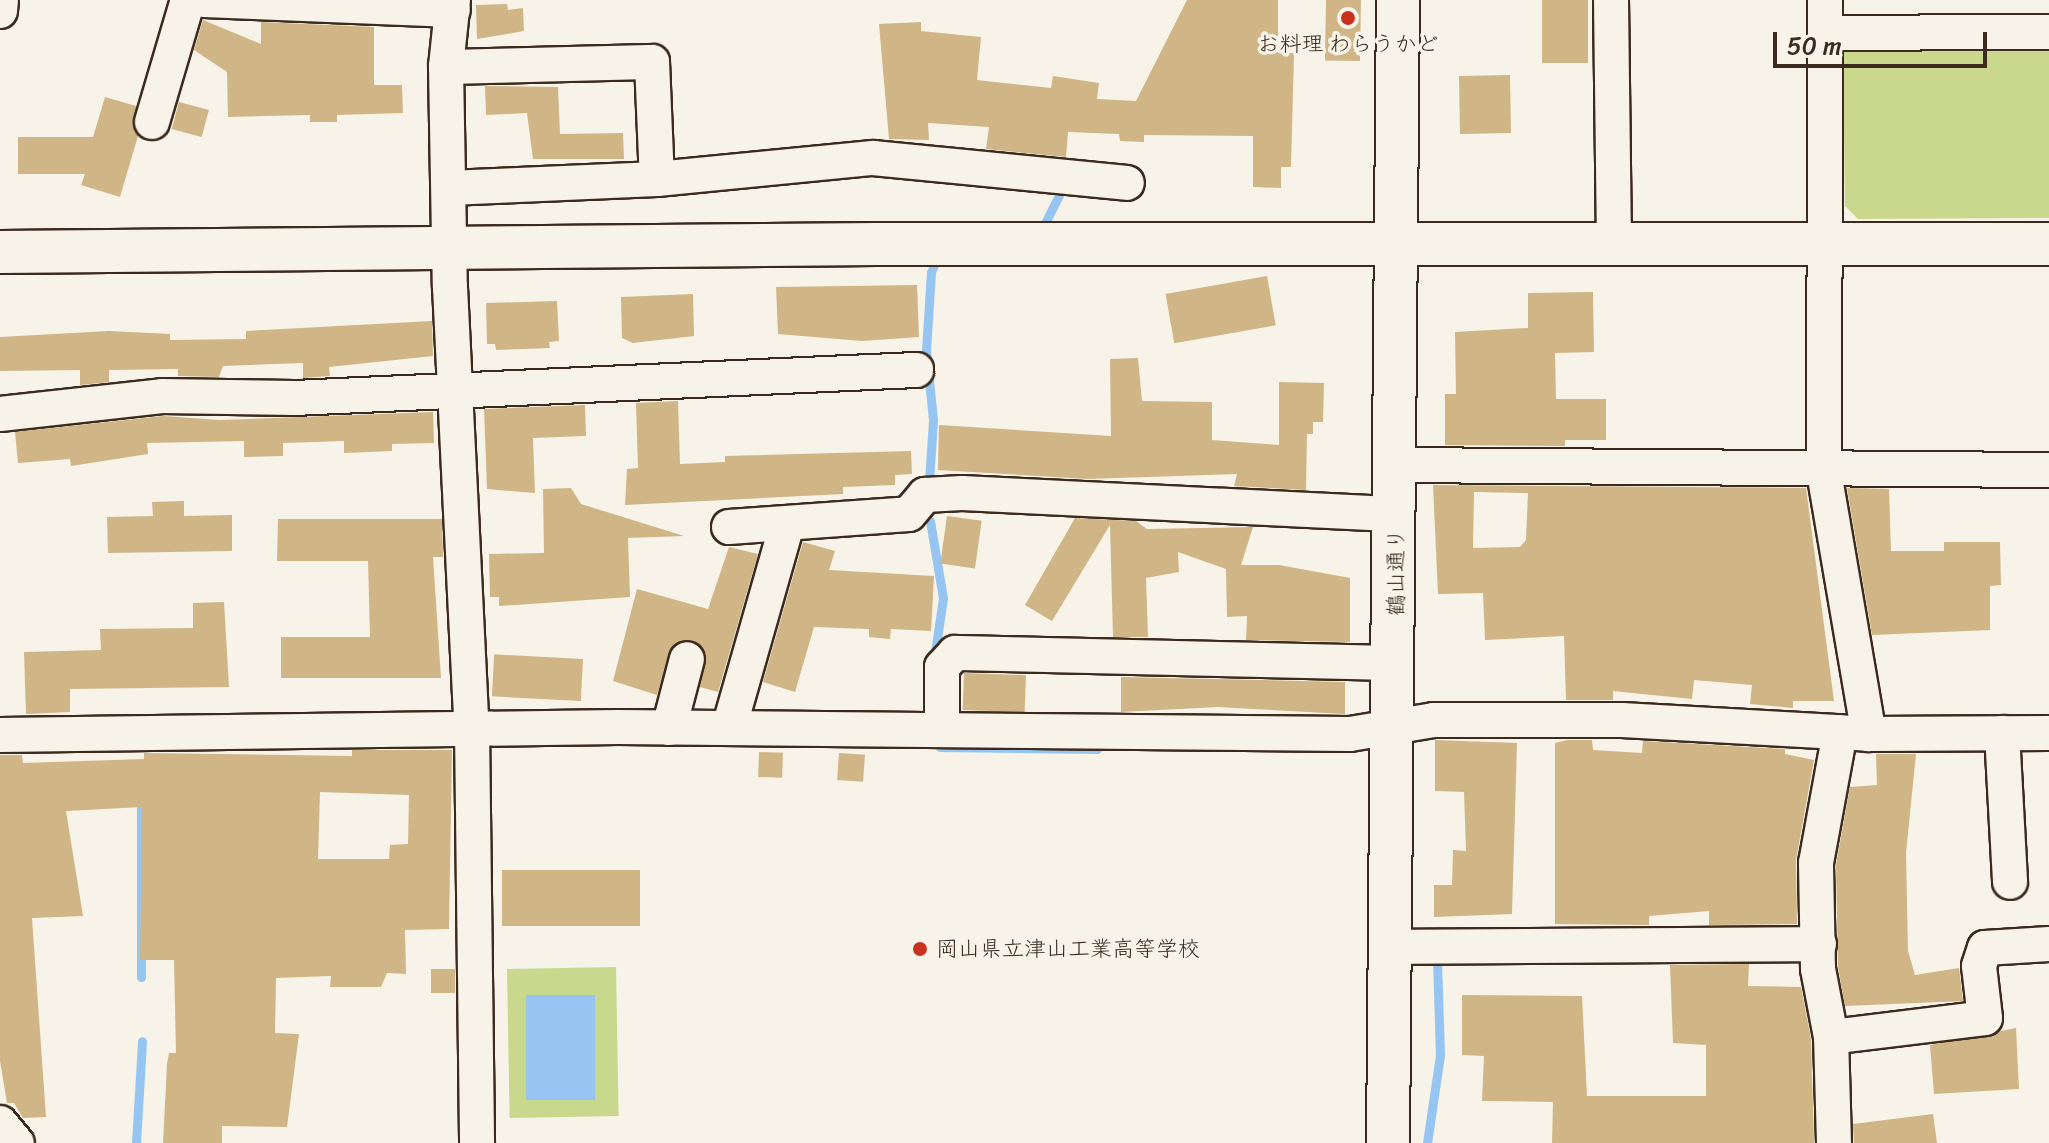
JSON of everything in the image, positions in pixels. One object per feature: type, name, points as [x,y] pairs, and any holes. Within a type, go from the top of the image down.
[{"type":"street","points":[[0,11],[1,0]]},
{"type":"street","points":[[152,122],[188,0]]},
{"type":"street","points":[[204,0],[453,5],[446,67],[450,246],[472,729],[477,1143]]},
{"type":"street","name":"鶴山通り","points":[[1388,1143],[1396,723],[1398,0]]},
{"type":"street","points":[[1611,0],[1614,242]]},
{"type":"street","points":[[1834,1143],[1831,1037],[1820,996],[1816,863],[1855,733],[1824,472],[1826,17],[2049,32]]},
{"type":"street","points":[[446,67],[652,62],[657,179]]},
{"type":"street","points":[[449,188],[657,179],[873,158],[1127,183]]},
{"type":"street","points":[[0,252],[450,246],[1396,242],[1614,242],[1823,247],[2049,244]]},
{"type":"street","points":[[0,414],[162,396],[456,391],[916,370]]},
{"type":"street","points":[[1395,465],[1824,472],[2049,470]]},
{"type":"street","points":[[729,527],[909,514],[925,495],[962,493],[1395,514]]},
{"type":"street","points":[[729,728],[787,524]]},
{"type":"street","points":[[942,730],[942,667],[955,653],[1396,663]]},
{"type":"street","points":[[669,728],[687,659]]},
{"type":"street","points":[[0,735],[669,728],[1350,734],[1396,723],[1622,720],[1855,733],[2049,733]]},
{"type":"street","points":[[2002,733],[2010,882]]},
{"type":"street","points":[[1391,947],[1819,944]]},
{"type":"street","points":[[1831,1037],[1985,1018],[1979,966],[1985,948],[2049,944]]},
{"type":"street","points":[[0,1123],[17,1143]]},
{"type":"green space","points":[[2049,44],[2049,218],[1858,219],[1845,206],[1843,51]]},
{"type":"green space","points":[[616,967],[619,1116],[510,1118],[507,969]]},
{"type":"water","points":[[526,995],[595,995],[595,1100],[526,1100]]},
{"type":"building","points":[[1187,0],[1278,0],[1278,53],[1294,53],[1291,167],[1281,167],[1281,188],[1253,187],[1253,136],[1144,135],[1144,142],[1120,141],[1119,134],[1068,132],[1066,157],[986,149],[989,127],[928,123],[929,140],[889,139],[879,24],[921,22],[921,31],[981,37],[977,80],[1051,88],[1053,76],[1099,83],[1097,99],[1136,101]]},
{"type":"building","points":[[1326,0],[1361,0],[1360,61],[1325,60]]},
{"type":"building","points":[[1542,0],[1588,0],[1588,63],[1542,63]]},
{"type":"building","points":[[507,4],[508,10],[523,8],[524,31],[477,39],[476,5]]},
{"type":"building","points":[[203,20],[261,44],[261,22],[374,27],[374,85],[402,85],[403,113],[337,115],[337,122],[310,122],[310,115],[228,117],[227,72],[194,50]]},
{"type":"building","points":[[1510,75],[1511,133],[1460,134],[1459,76]]},
{"type":"building","points":[[485,86],[558,87],[560,134],[623,133],[624,159],[533,159],[527,113],[486,115]]},
{"type":"building","points":[[105,97],[136,106],[138,136],[120,197],[81,185],[85,174],[18,174],[18,137],[93,137]]},
{"type":"building","points":[[179,102],[209,110],[202,137],[172,129]]},
{"type":"building","points":[[1267,276],[1276,325],[1174,343],[1166,294]]},
{"type":"building","points":[[917,285],[919,337],[862,341],[778,334],[776,287]]},
{"type":"building","points":[[1593,292],[1594,352],[1555,353],[1556,399],[1606,399],[1606,440],[1565,440],[1565,446],[1445,445],[1445,394],[1456,394],[1455,332],[1528,328],[1528,293]]},
{"type":"building","points":[[693,294],[694,336],[633,343],[622,338],[621,297]]},
{"type":"building","points":[[557,301],[559,341],[549,342],[550,348],[496,350],[495,344],[487,344],[486,303]]},
{"type":"building","points":[[432,321],[433,356],[329,367],[330,376],[303,378],[303,363],[223,366],[219,377],[178,376],[178,369],[109,370],[109,382],[80,385],[80,370],[0,371],[0,337],[109,331],[170,334],[170,340],[246,339],[246,331]]},
{"type":"building","points":[[1138,358],[1142,401],[1212,402],[1212,440],[1279,445],[1279,382],[1324,383],[1323,422],[1313,422],[1313,434],[1307,434],[1306,490],[1234,486],[1237,474],[1088,479],[938,470],[939,425],[1111,436],[1110,359]]},
{"type":"building","points":[[678,401],[680,464],[725,462],[725,456],[911,451],[912,474],[895,475],[895,485],[843,487],[843,494],[625,505],[627,469],[638,468],[636,403]]},
{"type":"building","points":[[585,405],[586,436],[533,438],[535,493],[487,489],[484,409]]},
{"type":"building","points":[[433,412],[434,443],[392,444],[392,451],[344,453],[344,441],[283,443],[283,456],[244,457],[244,441],[147,443],[148,454],[71,466],[70,459],[18,463],[15,432],[163,416],[220,420]]},
{"type":"building","points":[[1433,485],[1806,488],[1834,701],[1793,701],[1793,708],[1750,704],[1752,685],[1694,680],[1692,699],[1613,691],[1613,700],[1566,700],[1564,636],[1485,640],[1483,593],[1438,594]],"holes":[[[1474,492],[1528,493],[1526,540],[1520,547],[1473,548]]]},
{"type":"building","points":[[571,488],[581,504],[684,536],[628,538],[630,597],[499,606],[499,597],[490,597],[489,554],[544,553],[543,489]]},
{"type":"building","points":[[1847,488],[1889,489],[1891,551],[1944,551],[1944,542],[2000,542],[2001,585],[1990,586],[1990,630],[1872,635]]},
{"type":"building","points":[[184,501],[184,516],[232,515],[232,551],[108,553],[107,517],[153,516],[152,502]]},
{"type":"building","points":[[947,516],[982,521],[975,568],[940,564]]},
{"type":"building","points":[[1075,518],[1136,521],[1147,529],[1253,527],[1241,565],[1279,565],[1350,578],[1350,642],[1246,640],[1247,616],[1227,617],[1226,569],[1178,552],[1179,572],[1146,578],[1148,637],[1113,637],[1110,525],[1052,621],[1025,605]]},
{"type":"building","points":[[278,519],[442,519],[443,557],[433,557],[441,678],[281,678],[281,637],[370,637],[368,561],[277,561]]},
{"type":"building","points":[[803,542],[835,551],[829,570],[934,576],[931,631],[891,629],[890,639],[869,637],[869,629],[814,627],[795,692],[763,682]]},
{"type":"building","points":[[729,547],[758,554],[718,692],[700,687],[706,654],[691,640],[672,646],[657,695],[613,681],[637,589],[708,609]]},
{"type":"building","points":[[224,602],[229,687],[70,689],[70,712],[26,714],[24,652],[101,650],[100,629],[193,628],[193,603]]},
{"type":"building","points":[[494,654],[583,659],[581,701],[492,696]]},
{"type":"building","points":[[964,673],[1026,675],[1025,712],[963,710]]},
{"type":"building","points":[[1121,677],[1345,682],[1345,714],[1217,707],[1121,712]]},
{"type":"building","points":[[1435,740],[1517,743],[1512,914],[1434,917],[1434,885],[1452,885],[1453,850],[1466,851],[1464,792],[1435,791]]},
{"type":"building","points":[[1592,740],[1593,750],[1642,753],[1643,741],[1785,749],[1785,754],[1814,760],[1796,860],[1797,924],[1709,925],[1709,911],[1649,916],[1649,925],[1555,924],[1555,743]]},
{"type":"building","points":[[352,750],[452,750],[449,929],[405,930],[406,974],[387,973],[381,987],[330,987],[331,976],[276,978],[275,1033],[299,1034],[287,1127],[222,1126],[222,1143],[163,1143],[167,1064],[169,1053],[176,1053],[174,960],[140,960],[142,807],[66,811],[83,916],[32,918],[46,1117],[23,1118],[14,1103],[7,1103],[0,1061],[0,755],[22,755],[23,763],[144,759],[144,753],[352,756]],"holes":[[[320,792],[409,795],[408,844],[390,845],[389,859],[318,859]]]},
{"type":"building","points":[[759,752],[783,753],[782,778],[758,777]]},
{"type":"building","points":[[839,753],[865,755],[863,782],[837,780]]},
{"type":"building","points":[[1876,754],[1916,754],[1906,853],[1908,951],[1915,975],[1959,968],[1963,1001],[1845,1006],[1838,967],[1836,865],[1850,787],[1877,785]]},
{"type":"building","points":[[502,870],[640,870],[640,926],[502,926]]},
{"type":"building","points":[[1749,964],[1748,986],[1801,987],[1811,1039],[1814,1143],[1552,1143],[1553,1102],[1482,1101],[1484,1056],[1462,1055],[1462,995],[1582,996],[1587,1096],[1706,1096],[1706,1045],[1673,1043],[1670,965]]},
{"type":"building","points":[[431,969],[455,969],[455,993],[431,993]]},
{"type":"building","points":[[2016,1028],[2019,1089],[1934,1094],[1930,1045]]},
{"type":"building","points":[[1933,1114],[1937,1143],[1854,1143],[1853,1124]]},
{"type":"waterway","points":[[1040,233],[1062,189]]},
{"type":"waterway","points":[[929,481],[933,420],[926,350],[931,272],[939,254]]},
{"type":"waterway","points":[[930,521],[943,598],[934,659]]},
{"type":"waterway","points":[[940,747],[1097,749]]},
{"type":"waterway","points":[[141,795],[141,977]]},
{"type":"waterway","points":[[1427,1143],[1440,1055],[1437,962]]},
{"type":"waterway","points":[[136,1143],[142,1041]]},
{"type":"place","name":"お料理 わらうかど","points":[[1348,18]]},
{"type":"place","name":"岡山県立津山工業高等学校","points":[[920,949]]}]
